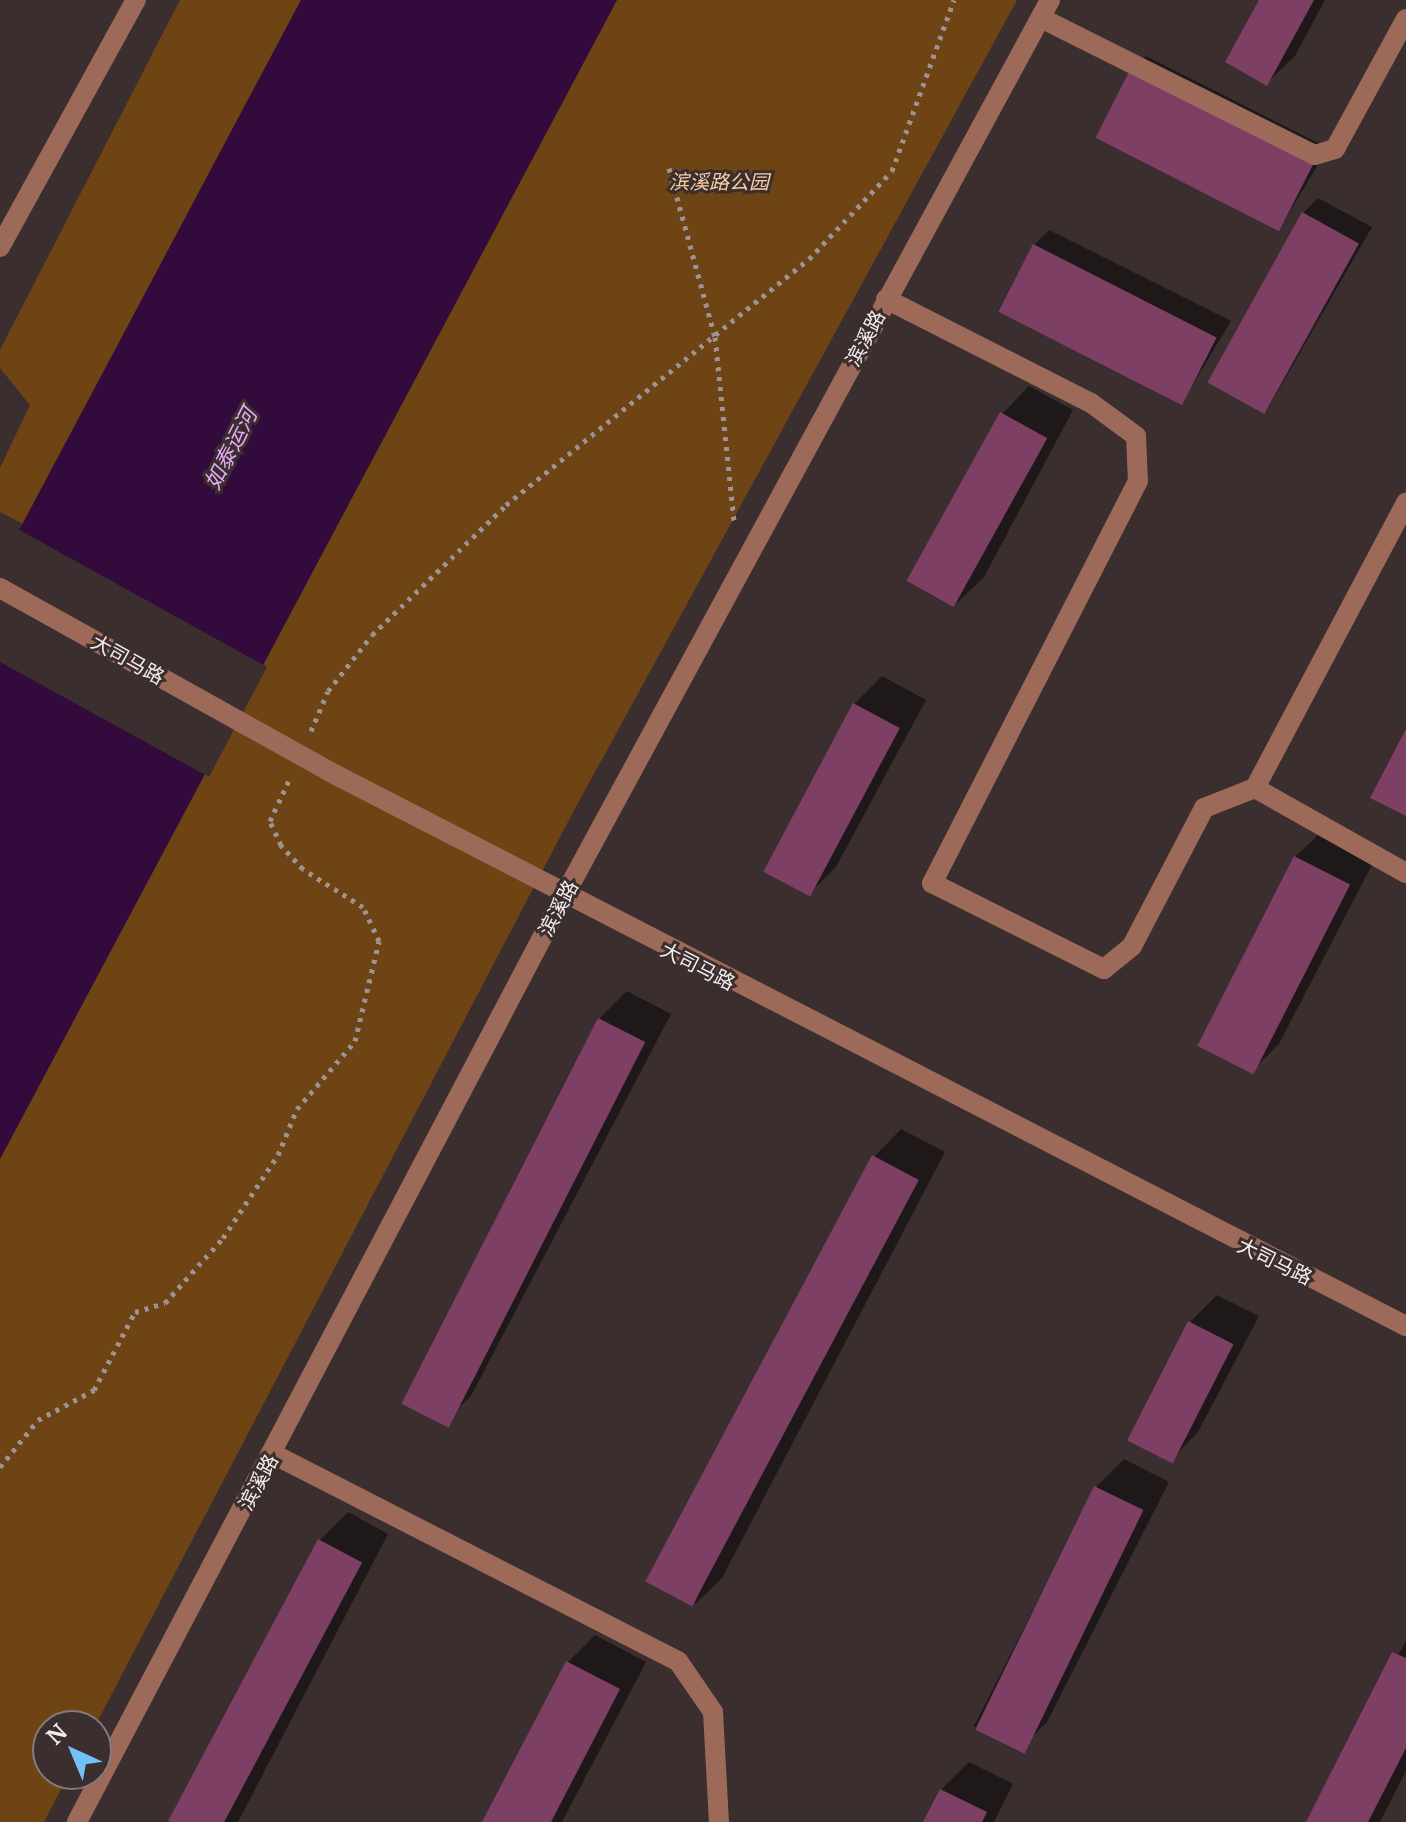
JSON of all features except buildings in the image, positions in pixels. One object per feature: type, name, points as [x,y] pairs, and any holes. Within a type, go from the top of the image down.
[{"type":"street","points":[[0,247],[136,0]]},
{"type":"street","points":[[1046,9],[1315,155],[1335,149],[1406,19]]},
{"type":"street","name":"滨溪路","points":[[77,1822],[564,896],[1046,9]]},
{"type":"street","points":[[886,299],[1091,403],[1136,436],[1138,481],[932,883],[1104,969],[1132,946],[1204,808],[1255,788],[1406,503]]},
{"type":"street","name":"大司马路","points":[[0,588],[336,775],[564,896],[1405,1324]]},
{"type":"street","points":[[1255,788],[1406,873]]},
{"type":"street","points":[[273,1454],[678,1661],[713,1712],[719,1822]]},
{"type":"path","points":[[309,735],[328,691],[372,635],[596,426],[715,337],[809,259],[892,171],[954,0]]},
{"type":"path","points":[[669,168],[715,337],[735,527]]},
{"type":"path","points":[[0,1467],[38,1420],[94,1390],[135,1312],[165,1303],[223,1238],[278,1155],[297,1109],[355,1041],[379,941],[363,907],[303,869],[281,845],[270,821],[296,763]]},
{"type":"green space","points":[[180,0],[301,0],[23,524],[0,512],[0,468],[30,405],[0,368],[0,350]]},
{"type":"green space","name":"滨溪路公园","points":[[617,0],[1017,0],[571,816],[103,1710],[32,1710],[32,1790],[61,1790],[44,1822],[0,1822],[0,1159]]},
{"type":"water","name":"如泰运河","points":[[301,0],[617,0],[0,1159],[0,566]]},
{"type":"pier","points":[[16,528],[267,667],[209,777],[0,662],[0,558]]}]
